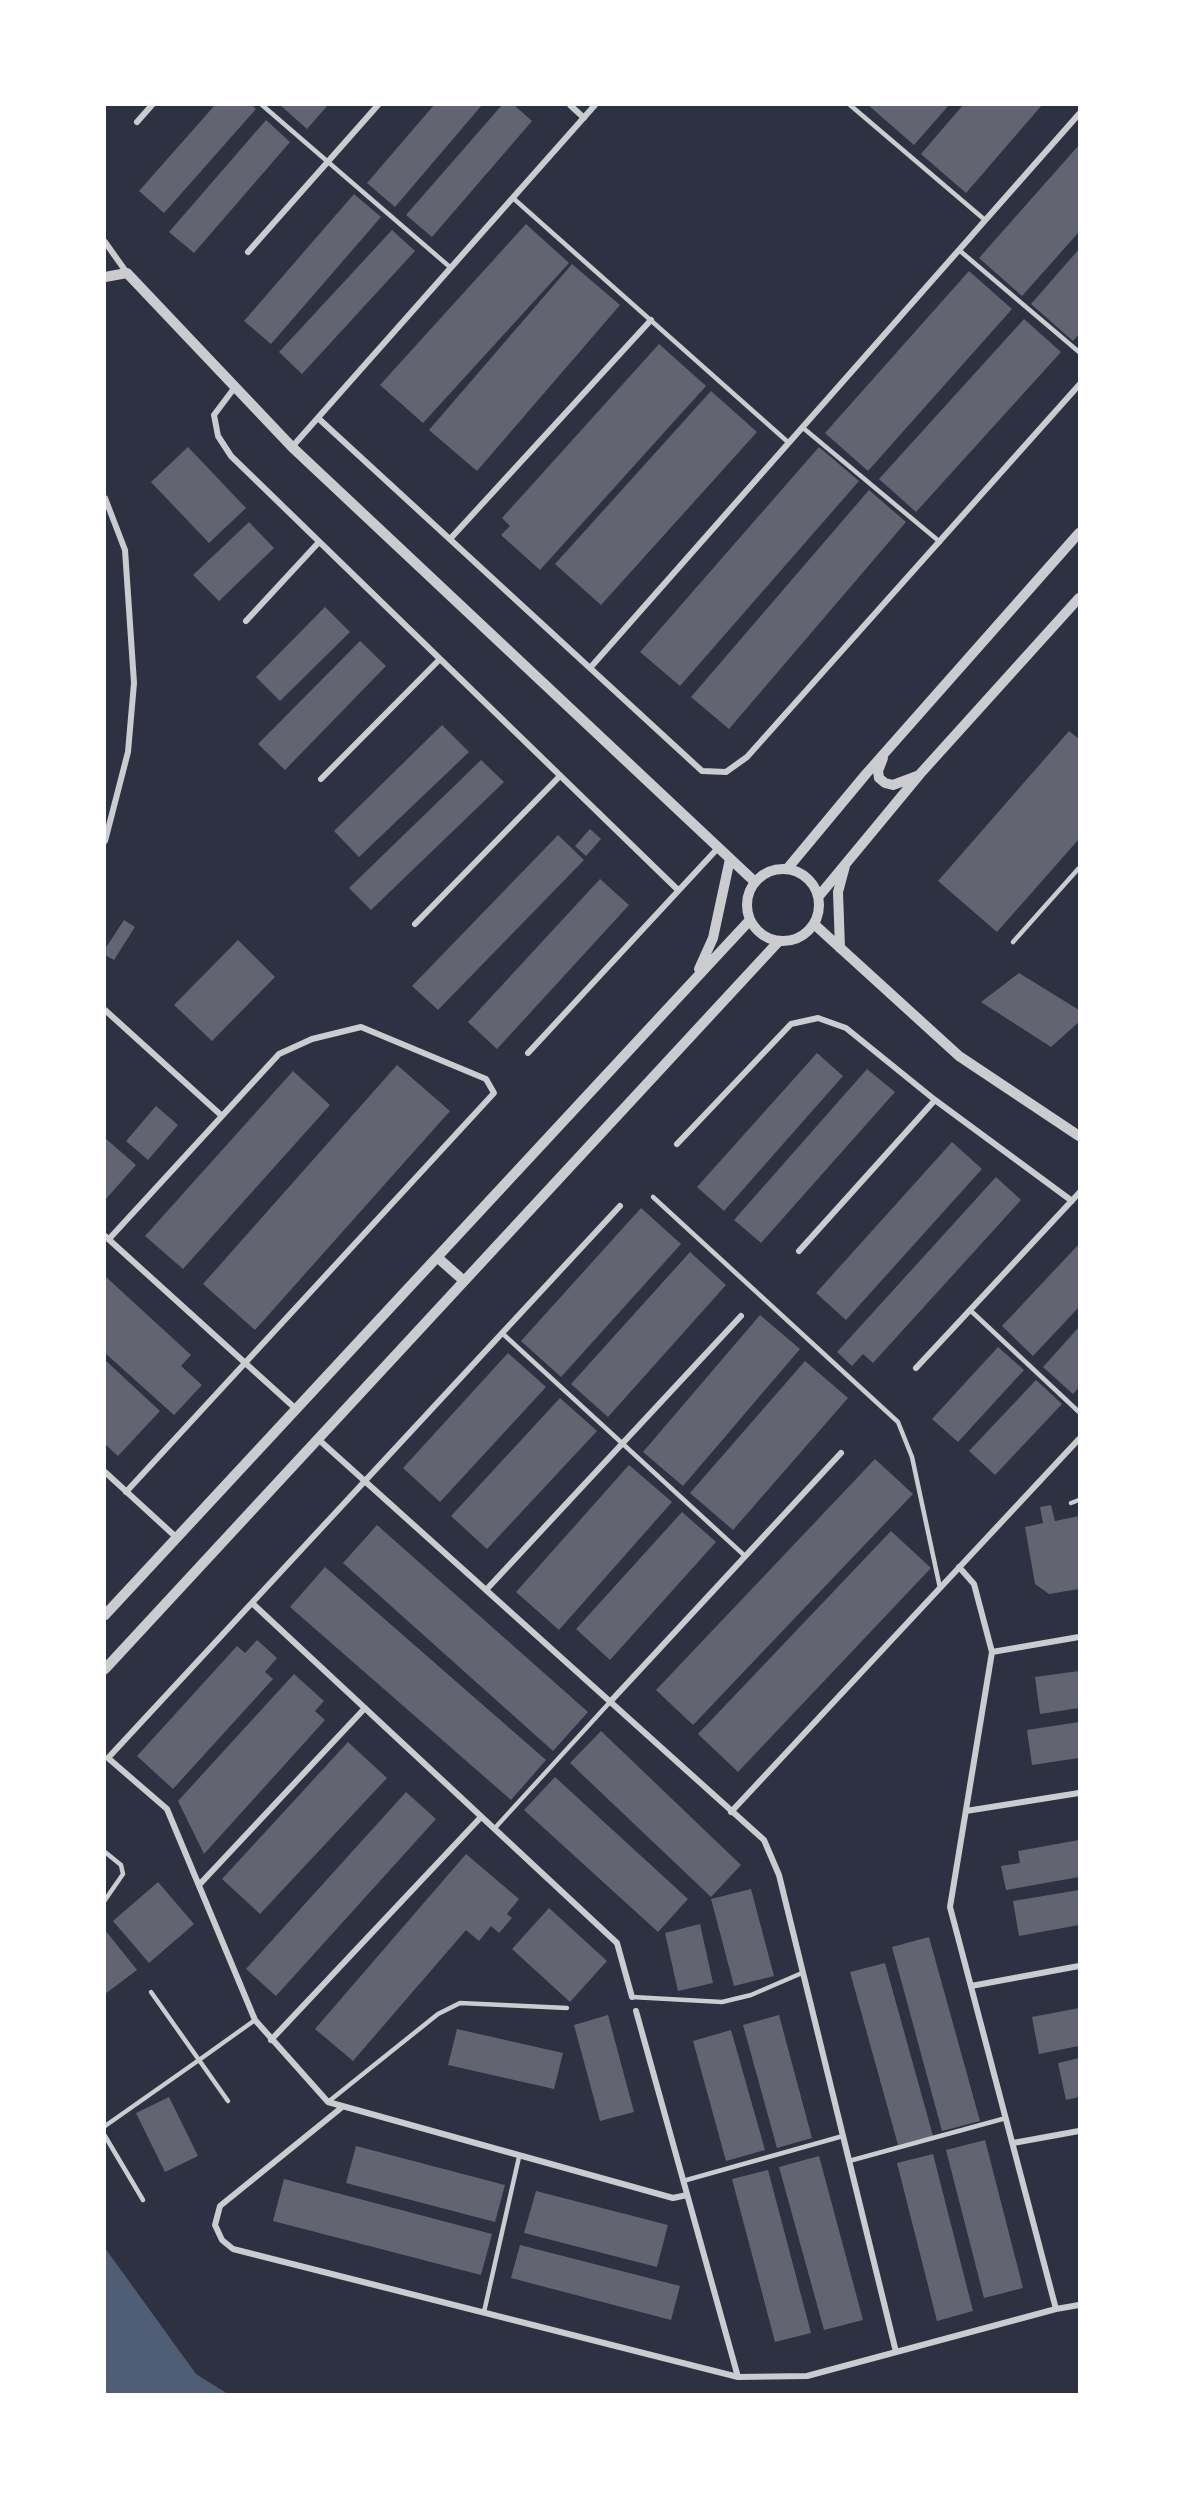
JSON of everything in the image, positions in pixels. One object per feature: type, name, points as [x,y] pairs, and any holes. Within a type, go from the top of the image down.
[{"type":"street","points":[[137,122],[152,105]]},
{"type":"street","points":[[248,252],[378,105]]},
{"type":"street","points":[[570,105],[584,117]]},
{"type":"street","points":[[292,447],[595,105]]},
{"type":"street","points":[[590,668],[1079,114]]},
{"type":"street","points":[[105,242],[127,273],[292,447],[755,882]]},
{"type":"street","points":[[105,277],[127,273]]},
{"type":"street","points":[[450,539],[651,320]]},
{"type":"street","points":[[318,418],[702,771],[726,772],[747,757],[1079,385]]},
{"type":"street","points":[[234,387],[214,415],[218,435],[231,456],[678,891]]},
{"type":"street","points":[[105,498],[125,550],[135,683],[128,752],[105,841]]},
{"type":"street","points":[[786,869],[1079,533]]},
{"type":"street","points":[[246,621],[319,542]]},
{"type":"street","points":[[819,896],[920,774],[1079,598]]},
{"type":"street","points":[[321,778],[440,659]]},
{"type":"street","points":[[885,753],[878,771],[879,778],[885,783],[893,785],[920,774]]},
{"type":"street","points":[[415,924],[560,776]]},
{"type":"street","points":[[528,1053],[718,848]]},
{"type":"street","points":[[696,977],[713,938],[723,903],[730,859]]},
{"type":"street","points":[[840,948],[837,925],[838,892],[846,863]]},
{"type":"street","points":[[775,869],[786,869],[807,877],[819,896],[820,905],[814,924],[799,938],[779,941],[762,934],[750,920],[747,900],[755,882],[775,869]]},
{"type":"street","points":[[105,1615],[750,920]]},
{"type":"street","points":[[814,924],[959,1056],[1079,1136]]},
{"type":"street","points":[[105,1669],[779,941]]},
{"type":"street","points":[[105,1010],[222,1116]]},
{"type":"street","points":[[677,1144],[791,1024],[818,1018],[846,1028],[935,1100],[1072,1200]]},
{"type":"street","points":[[126,1492],[245,1363],[494,1092],[486,1079],[361,1027],[312,1039],[279,1054],[107,1237],[245,1363],[296,1409]]},
{"type":"street","points":[[799,1251],[935,1100]]},
{"type":"street","points":[[916,1368],[1079,1193]]},
{"type":"street","points":[[620,1206],[108,1758],[167,1809],[255,2020],[328,2102],[341,2108],[673,2198],[687,2195]]},
{"type":"street","points":[[437,1257],[464,1281]]},
{"type":"street","points":[[486,1590],[741,1316]]},
{"type":"street","points":[[731,1812],[1079,1438]]},
{"type":"street","points":[[318,1439],[764,1840],[778,1875],[896,2352]]},
{"type":"street","points":[[609,1702],[841,1453]]},
{"type":"street","points":[[105,1472],[177,1538]]},
{"type":"street","points":[[959,1567],[974,1584],[992,1652],[950,1907],[1056,2309]]},
{"type":"street","points":[[252,1603],[617,1943],[632,1997]]},
{"type":"street","points":[[992,1652],[1079,1637]]},
{"type":"street","points":[[199,1885],[365,1708]]},
{"type":"street","points":[[966,1811],[1079,1793]]},
{"type":"street","points":[[271,2040],[481,1817]]},
{"type":"street","points":[[971,1986],[1079,1966]]},
{"type":"street","points":[[636,2011],[738,2377]]},
{"type":"street","points":[[341,2108],[220,2206],[215,2225],[222,2240],[232,2249],[738,2377],[807,2376],[1056,2309],[1079,2305]]},
{"type":"street","points":[[1012,2143],[1079,2131]]},
{"type":"lane","points":[[262,105],[451,268]]},
{"type":"lane","points":[[850,105],[985,220]]},
{"type":"lane","points":[[513,198],[789,443]]},
{"type":"lane","points":[[959,250],[1079,352]]},
{"type":"lane","points":[[802,427],[940,542]]},
{"type":"lane","points":[[1013,942],[1079,868]]},
{"type":"lane","points":[[652,1197],[898,1422],[912,1457],[940,1588]]},
{"type":"lane","points":[[970,1310],[1079,1412]]},
{"type":"lane","points":[[502,1333],[745,1556]]},
{"type":"lane","points":[[1071,1503],[1079,1500]]},
{"type":"lane","points":[[494,1829],[609,1702]]},
{"type":"lane","points":[[105,1852],[121,1865],[123,1874],[105,1900]]},
{"type":"lane","points":[[632,1997],[722,2002],[751,1995],[802,1973]]},
{"type":"lane","points":[[151,1992],[228,2101]]},
{"type":"lane","points":[[328,2102],[438,2014],[460,2003],[567,2008]]},
{"type":"lane","points":[[105,2126],[255,2020]]},
{"type":"lane","points":[[849,2161],[1006,2118]]},
{"type":"lane","points":[[105,2136],[143,2200]]},
{"type":"lane","points":[[683,2181],[843,2136]]},
{"type":"lane","points":[[484,2312],[519,2157]]},
{"type":"water","points":[[105,2248],[196,2374],[228,2394],[105,2394]]},
{"type":"building","points":[[215,105],[252,105],[256,109],[164,213],[139,191]]},
{"type":"building","points":[[280,105],[328,105],[307,129]]},
{"type":"building","points":[[434,105],[482,105],[395,207],[367,183]]},
{"type":"building","points":[[502,105],[514,105],[532,121],[432,237],[406,215]]},
{"type":"building","points":[[868,105],[949,105],[914,145]]},
{"type":"building","points":[[963,105],[1042,105],[966,193],[921,154]]},
{"type":"building","points":[[266,120],[290,142],[194,253],[169,232]]},
{"type":"building","points":[[1079,145],[1079,232],[1022,296],[979,258]]},
{"type":"building","points":[[354,194],[381,217],[271,344],[244,321]]},
{"type":"building","points":[[526,224],[569,263],[423,423],[380,385]]},
{"type":"building","points":[[392,230],[415,251],[302,374],[279,352]]},
{"type":"building","points":[[1079,249],[1079,334],[1073,341],[1031,304]]},
{"type":"building","points":[[572,264],[620,305],[477,471],[429,430]]},
{"type":"building","points":[[969,271],[1012,309],[868,471],[825,433]]},
{"type":"building","points":[[1024,319],[1061,352],[916,512],[879,479]]},
{"type":"building","points":[[659,344],[706,386],[540,570],[501,535],[510,526],[502,518]]},
{"type":"building","points":[[711,391],[757,432],[601,605],[555,564]]},
{"type":"building","points":[[188,447],[246,508],[209,543],[151,482]]},
{"type":"building","points":[[819,447],[859,481],[680,686],[640,652]]},
{"type":"building","points":[[869,490],[906,522],[729,729],[691,697]]},
{"type":"building","points":[[249,522],[274,548],[219,601],[193,575]]},
{"type":"building","points":[[325,607],[350,632],[280,701],[256,677]]},
{"type":"building","points":[[360,641],[386,666],[285,770],[258,744]]},
{"type":"building","points":[[442,725],[469,752],[359,857],[334,831]]},
{"type":"building","points":[[1069,731],[1079,739],[1079,839],[997,932],[938,881]]},
{"type":"building","points":[[481,760],[504,782],[371,910],[349,888]]},
{"type":"building","points":[[590,829],[601,839],[586,856],[575,846]]},
{"type":"building","points":[[558,835],[584,860],[438,1010],[412,986]]},
{"type":"building","points":[[600,879],[629,905],[497,1049],[468,1022]]},
{"type":"building","points":[[124,920],[135,927],[114,960],[105,955],[105,949]]},
{"type":"building","points":[[238,940],[275,977],[212,1041],[174,1005]]},
{"type":"building","points":[[1019,973],[1079,1010],[1079,1022],[1051,1047],[981,1002]]},
{"type":"building","points":[[817,1053],[843,1076],[724,1211],[697,1187]]},
{"type":"building","points":[[397,1065],[450,1111],[255,1330],[203,1284]]},
{"type":"building","points":[[867,1069],[895,1092],[761,1243],[734,1220]]},
{"type":"building","points":[[293,1071],[330,1105],[183,1269],[145,1236]]},
{"type":"building","points":[[156,1106],[178,1125],[148,1160],[126,1141]]},
{"type":"building","points":[[105,1138],[136,1165],[105,1200]]},
{"type":"building","points":[[952,1142],[982,1169],[846,1320],[816,1293]]},
{"type":"building","points":[[996,1177],[1021,1200],[873,1363],[863,1354],[852,1366],[837,1352]]},
{"type":"building","points":[[641,1208],[681,1244],[561,1377],[521,1341]]},
{"type":"building","points":[[1079,1244],[1079,1307],[1033,1356],[1002,1326]]},
{"type":"building","points":[[690,1252],[726,1285],[608,1417],[571,1384]]},
{"type":"building","points":[[105,1276],[191,1355],[181,1366],[202,1385],[174,1415],[105,1353]]},
{"type":"building","points":[[760,1315],[800,1349],[683,1486],[643,1452]]},
{"type":"building","points":[[1079,1327],[1079,1387],[1073,1394],[1043,1367]]},
{"type":"building","points":[[998,1347],[1024,1370],[958,1442],[932,1419]]},
{"type":"building","points":[[508,1353],[546,1387],[440,1502],[403,1468]]},
{"type":"building","points":[[105,1360],[160,1411],[118,1456],[105,1444]]},
{"type":"building","points":[[805,1361],[848,1398],[733,1530],[690,1493]]},
{"type":"building","points":[[1036,1380],[1062,1404],[995,1475],[969,1451]]},
{"type":"building","points":[[560,1398],[597,1431],[487,1549],[451,1516]]},
{"type":"building","points":[[875,1459],[913,1494],[693,1725],[656,1690]]},
{"type":"building","points":[[629,1465],[672,1502],[559,1630],[516,1592]]},
{"type":"building","points":[[1051,1505],[1055,1521],[1079,1516],[1079,1589],[1049,1594],[1035,1584],[1025,1527],[1043,1523],[1040,1507]]},
{"type":"building","points":[[682,1512],[716,1542],[610,1660],[576,1629]]},
{"type":"building","points":[[377,1525],[588,1712],[553,1751],[343,1563]]},
{"type":"building","points":[[891,1531],[931,1568],[738,1772],[698,1734]]},
{"type":"building","points":[[325,1567],[546,1760],[511,1800],[290,1607]]},
{"type":"building","points":[[257,1640],[277,1658],[265,1672],[273,1679],[173,1789],[137,1756],[237,1646],[245,1653]]},
{"type":"building","points":[[1079,1671],[1079,1708],[1040,1714],[1035,1677]]},
{"type":"building","points":[[294,1674],[324,1701],[315,1711],[325,1720],[204,1854],[178,1801]]},
{"type":"building","points":[[1079,1722],[1079,1758],[1032,1765],[1027,1730]]},
{"type":"building","points":[[601,1731],[741,1865],[711,1897],[570,1763]]},
{"type":"building","points":[[348,1742],[387,1778],[260,1914],[222,1879]]},
{"type":"building","points":[[555,1777],[688,1899],[658,1932],[524,1810]]},
{"type":"building","points":[[406,1792],[436,1819],[276,1996],[246,1969]]},
{"type":"building","points":[[1079,1840],[1079,1877],[1006,1890],[1001,1866],[1020,1863],[1018,1851]]},
{"type":"building","points":[[466,1854],[519,1899],[507,1914],[512,1918],[499,1933],[491,1926],[479,1941],[466,1930],[353,2061],[315,2029]]},
{"type":"building","points":[[158,1882],[194,1924],[149,1963],[113,1921]]},
{"type":"building","points":[[751,1889],[774,1976],[734,1986],[711,1899]]},
{"type":"building","points":[[1079,1890],[1079,1925],[1019,1936],[1013,1901]]},
{"type":"building","points":[[549,1908],[607,1961],[570,2002],[512,1949]]},
{"type":"building","points":[[700,1924],[713,1983],[678,1991],[665,1933]]},
{"type":"building","points":[[105,1930],[137,1970],[105,1994]]},
{"type":"building","points":[[929,1937],[980,2121],[942,2131],[892,1947]]},
{"type":"building","points":[[885,1963],[933,2136],[898,2145],[850,1972]]},
{"type":"building","points":[[1079,2008],[1079,2046],[1039,2054],[1032,2017]]},
{"type":"building","points":[[608,2015],[634,2112],[600,2121],[574,2025]]},
{"type":"building","points":[[779,2015],[812,2138],[777,2148],[743,2025]]},
{"type":"building","points":[[457,2029],[563,2053],[554,2089],[448,2065]]},
{"type":"building","points":[[731,2030],[765,2150],[726,2161],[693,2041]]},
{"type":"building","points":[[1079,2058],[1079,2097],[1066,2100],[1058,2063]]},
{"type":"building","points":[[169,2097],[198,2156],[165,2172],[136,2113]]},
{"type":"building","points":[[985,2140],[1023,2288],[984,2298],[946,2150]]},
{"type":"building","points":[[356,2146],[505,2185],[495,2222],[346,2183]]},
{"type":"building","points":[[933,2154],[973,2311],[937,2321],[897,2163]]},
{"type":"building","points":[[819,2156],[863,2320],[824,2330],[779,2167]]},
{"type":"building","points":[[768,2170],[811,2333],[775,2342],[732,2179]]},
{"type":"building","points":[[284,2179],[492,2234],[481,2275],[273,2221]]},
{"type":"building","points":[[536,2191],[668,2225],[657,2267],[524,2233]]},
{"type":"building","points":[[520,2245],[680,2286],[671,2320],[511,2278]]}]
